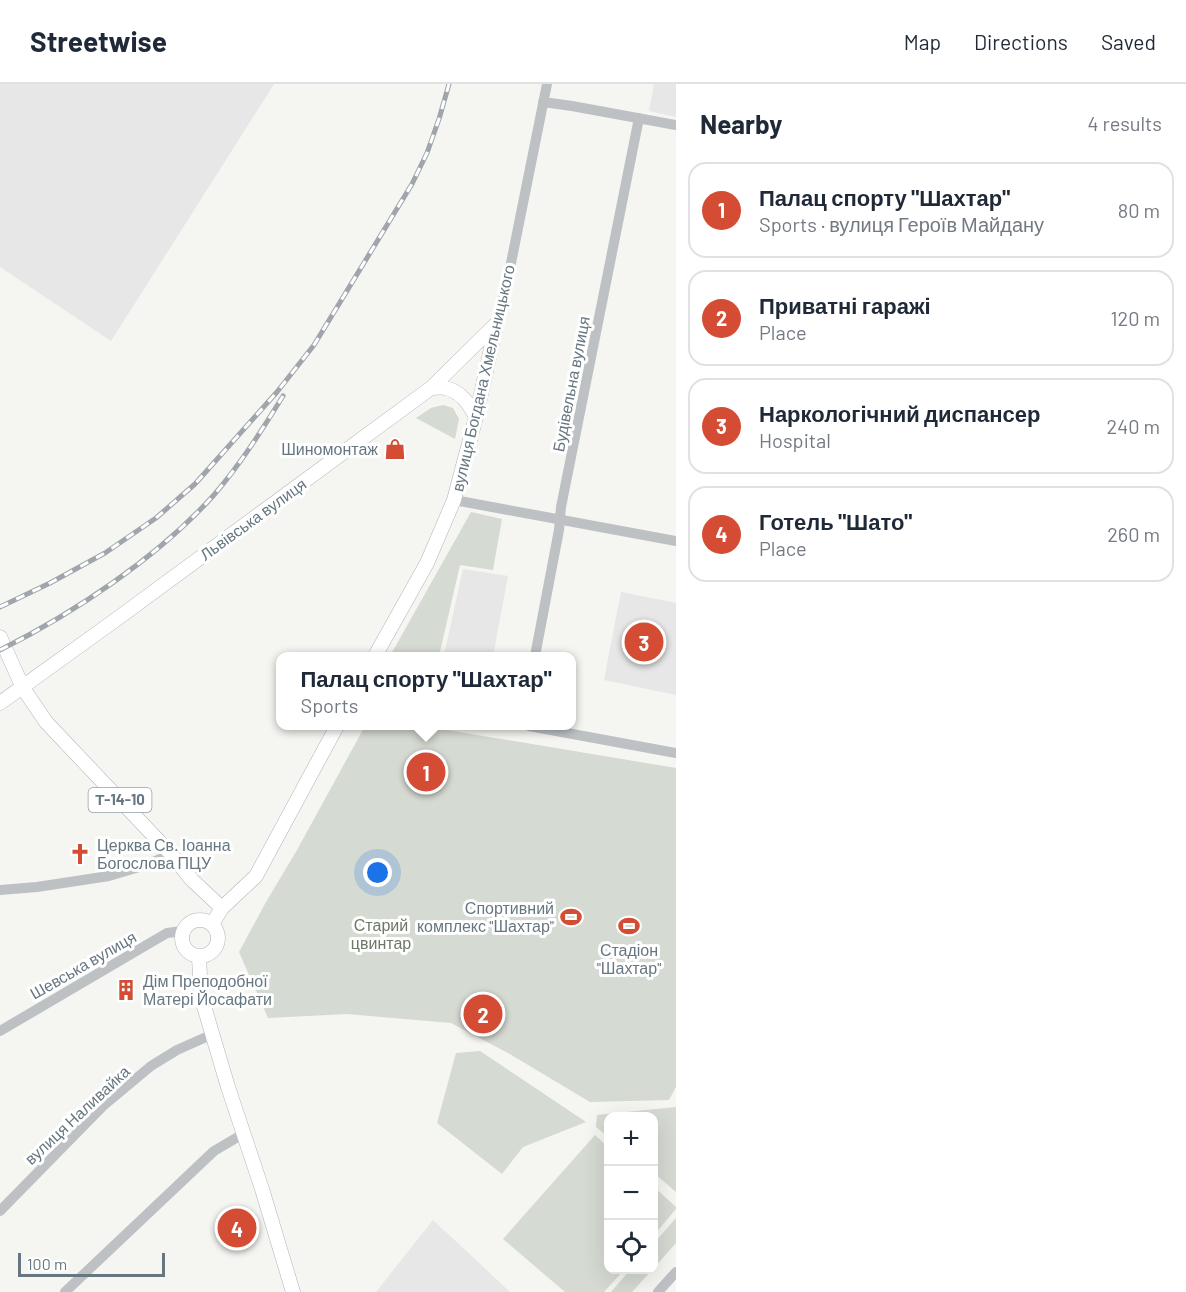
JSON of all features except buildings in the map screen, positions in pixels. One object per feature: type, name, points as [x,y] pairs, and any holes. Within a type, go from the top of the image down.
[{"type":"main road","name":"Львівська вулиця","points":[[0,703],[431,388],[496,324]]},
{"type":"main road","name":"вулиця Богдана Хмельницького","points":[[378,652],[427,563],[454,500],[476,417],[496,324]]},
{"type":"main road","points":[[431,388],[446,388],[458,393],[467,400],[476,417]]},
{"type":"main road","points":[[0,637],[23,688]]},
{"type":"main road","name":"Т-14-10","points":[[23,688],[46,722],[171,854],[192,880],[222,908]]},
{"type":"main road","points":[[212,924],[222,908],[256,876],[335,730]]},
{"type":"main road","points":[[196,920],[212,924],[218,934],[217,945],[210,954],[199,957],[184,948],[183,931],[186,926],[196,920]]},
{"type":"main road","points":[[199,957],[201,996],[293,1292]]},
{"type":"street","name":"вулиця Богдана Хмельницького","points":[[496,324],[510,268],[547,84]]},
{"type":"street","points":[[543,102],[676,125]]},
{"type":"street","name":"Будівельна вулиця","points":[[536,652],[561,507],[639,118]]},
{"type":"street","points":[[454,500],[676,541]]},
{"type":"street","points":[[551,730],[676,753]]},
{"type":"street","points":[[0,890],[38,887],[109,876],[146,865],[171,854]]},
{"type":"street","name":"Шевська вулиця","points":[[0,1031],[167,933],[183,931]]},
{"type":"street","name":"вулиця Наливайка","points":[[0,1211],[104,1106],[151,1066],[177,1050],[213,1034]]},
{"type":"street","points":[[65,1292],[214,1150],[243,1134]]},
{"type":"street","points":[[658,1292],[676,1272]]},
{"type":"shaded area","points":[[0,84],[274,84],[111,341],[0,267]]},
{"type":"shaded area","points":[[654,84],[676,84],[676,117],[649,111]]},
{"type":"shaded area","points":[[463,569],[508,576],[494,652],[445,652]]},
{"type":"shaded area","points":[[621,592],[676,603],[676,695],[604,680]]},
{"type":"shaded area","points":[[433,1220],[510,1292],[376,1292]]},
{"type":"green space","points":[[443,405],[453,408],[459,419],[455,439],[416,418],[431,408]]},
{"type":"green space","points":[[471,512],[502,519],[493,570],[460,565],[440,652],[392,652]]},
{"type":"green space","name":"Спортивний комплекс \"Шахтар\"","points":[[363,730],[447,730],[676,768],[676,1087],[669,1100],[590,1102],[508,1053],[451,1023],[347,1014],[268,1018],[239,952]]},
{"type":"green space","points":[[480,1051],[586,1122],[523,1147],[502,1174],[437,1123],[456,1053]]},
{"type":"green space","points":[[676,1107],[676,1192],[658,1176],[658,1112],[627,1112]]},
{"type":"green space","points":[[604,1114],[604,1134],[596,1127],[597,1115]]},
{"type":"green space","points":[[595,1135],[604,1143],[604,1274],[620,1274],[604,1292],[565,1292],[503,1239]]},
{"type":"green space","points":[[658,1191],[676,1209],[658,1230]]},
{"type":"green space","points":[[676,1218],[676,1243],[658,1263],[658,1238]]},
{"type":"green space","points":[[627,1274],[648,1274],[632,1292],[611,1292]]},
{"type":"railway","points":[[0,607],[105,553],[156,518],[195,484],[277,392],[314,345],[412,184],[427,153],[449,84]]},
{"type":"railway","points":[[0,650],[57,619],[113,582],[141,562],[191,519],[223,484],[283,396]]},
{"type":"place","name":"Шиномонтаж","points":[[395,449]]},
{"type":"place","name":"Наркологічний диспансер","points":[[644,642]]},
{"type":"place","name":"Палац спорту \"Шахтар\"","points":[[426,772]]},
{"type":"place","name":"Церква Св. Іоанна Богослова ПЦУ","points":[[80,854]]},
{"type":"place","name":"Спортивний комплекс \"Шахтар\"","points":[[571,917]]},
{"type":"place","name":"Стадіон \"Шахтар\"","points":[[629,926]]},
{"type":"place","name":"Дім Преподобної Матері Йосафати","points":[[126,990]]},
{"type":"place","name":"Приватні гаражі","points":[[483,1014]]},
{"type":"place","name":"Готель \"Шато\"","points":[[237,1228]]},
{"type":"park label","name":"Старий цвинтар","points":[[381,934]]}]
